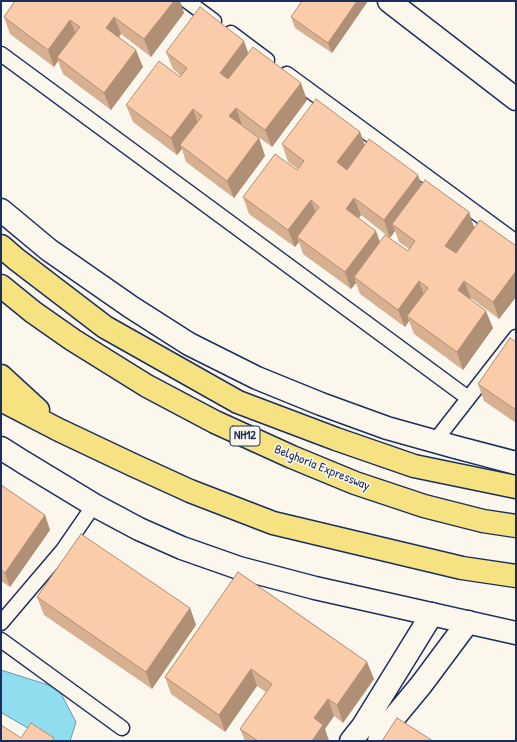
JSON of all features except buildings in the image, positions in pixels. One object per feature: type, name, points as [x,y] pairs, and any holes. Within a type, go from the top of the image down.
[{"type":"highway","points":[[1,246],[105,327],[238,402],[414,466],[516,487]]},
{"type":"highway","name":"Belghoria Expressway","points":[[1,286],[33,312],[72,340],[147,386],[215,422],[292,457],[361,485],[424,506],[516,526]]},
{"type":"highway","points":[[1,376],[59,430]]},
{"type":"highway","points":[[1,400],[59,430],[190,491],[273,523],[462,568],[516,576]]},
{"type":"street","points":[[393,2],[516,99]]},
{"type":"street","points":[[1,210],[49,250],[131,307],[189,344],[257,378],[321,404],[387,428],[516,463]]},
{"type":"street","points":[[1,448],[94,505],[182,548],[238,568],[315,588],[516,633]]},
{"type":"street","points":[[351,741],[363,726],[432,614]]},
{"type":"street","points":[[379,741],[392,720],[421,685],[468,622]]},
{"type":"street","points":[[392,720],[411,733]]},
{"type":"lane","points":[[187,1],[516,242]]},
{"type":"lane","points":[[1,54],[468,398]]},
{"type":"lane","points":[[435,441],[516,337]]},
{"type":"lane","points":[[1,623],[63,550],[94,505]]},
{"type":"lane","points":[[1,640],[122,728]]},
{"type":"water","points":[[1,670],[58,688],[76,722],[70,741],[50,741],[2,713]]}]
